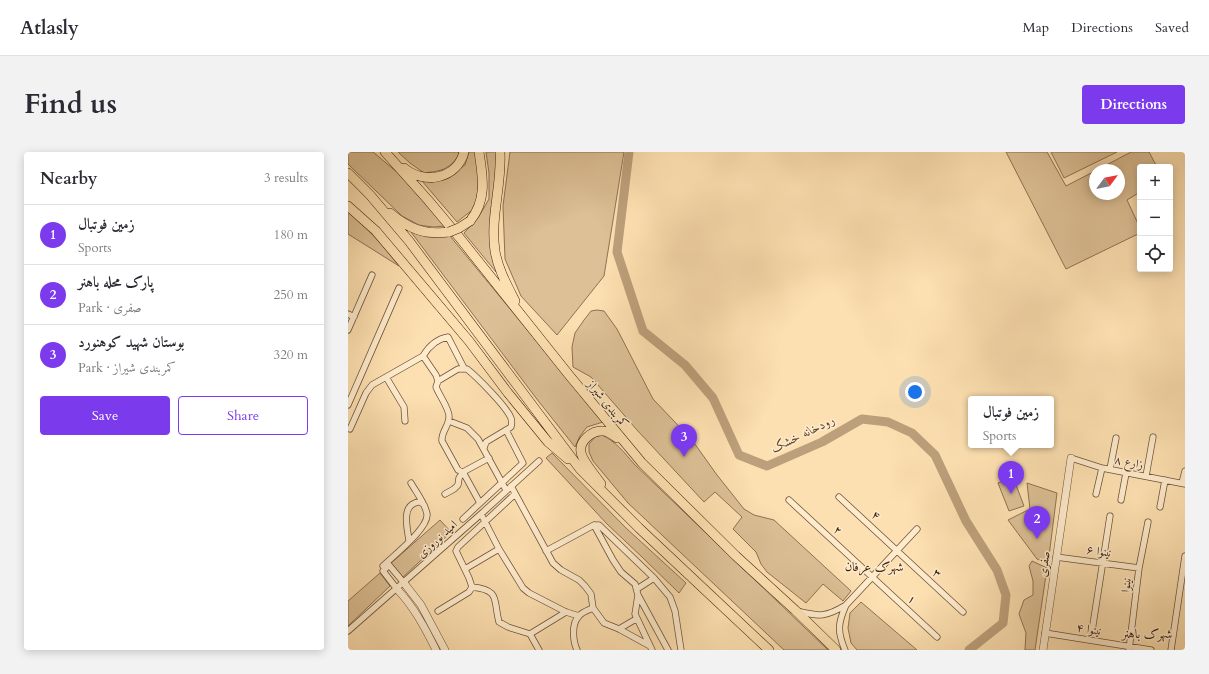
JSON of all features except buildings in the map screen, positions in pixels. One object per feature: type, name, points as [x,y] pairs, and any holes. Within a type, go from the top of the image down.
[{"type":"highway","points":[[385,152],[407,170],[419,176],[434,178],[444,175],[454,169],[459,163],[464,152]]},
{"type":"highway","name":"کمربندی شیراز","points":[[385,152],[446,221],[624,444],[672,494],[836,650]]},
{"type":"highway","points":[[348,173],[391,215],[408,227],[433,233],[449,232],[470,221],[476,213],[483,195],[479,152]]},
{"type":"highway","points":[[500,152],[500,169],[494,221],[495,250],[501,274],[522,316]]},
{"type":"highway","points":[[370,195],[441,284],[580,469]]},
{"type":"highway","points":[[348,206],[376,231],[394,252],[469,341],[512,398],[548,442],[580,469],[620,509],[769,650]]},
{"type":"highway","points":[[620,509],[583,459],[581,444],[588,435],[603,431],[612,434],[624,444]]},
{"type":"street","points":[[348,330],[351,315],[372,275]]},
{"type":"street","points":[[348,405],[398,288]]},
{"type":"street","points":[[350,429],[366,393],[372,385],[423,356],[431,345],[437,340],[448,337],[464,368]]},
{"type":"street","points":[[423,356],[436,375],[438,381],[436,387],[450,415],[442,437],[442,442],[458,470],[463,472],[480,503]]},
{"type":"street","points":[[438,381],[458,369],[467,368],[506,410],[512,423],[510,427],[486,442],[484,448]]},
{"type":"street","points":[[386,377],[404,407],[405,421]]},
{"type":"street","points":[[449,421],[467,428],[478,439],[506,490]]},
{"type":"street","points":[[463,519],[523,463],[506,430]]},
{"type":"street","points":[[1146,476],[1153,437]]},
{"type":"street","points":[[1110,469],[1116,438]]},
{"type":"street","points":[[445,494],[458,485],[458,478],[463,472],[489,458]]},
{"type":"street","name":"۸ زارع","points":[[1071,458],[1102,468],[1184,484]]},
{"type":"street","name":"صفری","points":[[1042,650],[1071,458]]},
{"type":"street","name":"امید نوروزی","points":[[348,632],[539,461]]},
{"type":"street","points":[[1096,494],[1102,468]]},
{"type":"street","points":[[1184,484],[1185,471]]},
{"type":"street","points":[[1121,500],[1126,473]]},
{"type":"street","points":[[1160,507],[1165,480]]},
{"type":"street","points":[[411,483],[424,505],[427,512],[427,517],[424,525],[383,566],[385,568],[383,571],[421,620],[436,650]]},
{"type":"street","points":[[511,486],[553,562],[561,570],[579,580],[585,586],[591,594],[593,608],[604,623],[619,629],[651,648]]},
{"type":"street","points":[[472,587],[456,551],[458,547],[516,494]]},
{"type":"street","name":"۴","points":[[839,496],[897,550]]},
{"type":"street","name":"۲","points":[[789,500],[872,577]]},
{"type":"street","points":[[409,541],[406,515],[408,509],[411,505],[417,502],[421,502],[424,505]]},
{"type":"street","points":[[481,514],[499,549],[523,588],[529,593],[566,612],[579,616]]},
{"type":"street","points":[[1092,631],[1110,516]]},
{"type":"street","name":"نینوا","points":[[1129,648],[1139,568],[1148,522]]},
{"type":"street","points":[[546,551],[594,525],[599,525],[654,578],[670,598],[675,611],[681,650]]},
{"type":"street","points":[[594,525],[621,572],[634,584],[668,650]]},
{"type":"street","points":[[845,650],[841,641],[839,625],[840,617],[846,605],[917,529]]},
{"type":"street","points":[[465,569],[499,549]]},
{"type":"street","name":"۳","points":[[897,550],[963,612]]},
{"type":"street","points":[[1171,650],[1185,556]]},
{"type":"street","name":"۶ نینوا","points":[[1056,557],[1139,568]]},
{"type":"street","points":[[385,568],[389,565],[421,605],[446,650]]},
{"type":"street","name":"۱","points":[[872,577],[937,637]]},
{"type":"street","points":[[651,648],[634,614],[638,592],[654,578]]},
{"type":"street","points":[[438,611],[469,592],[472,587]]},
{"type":"street","points":[[472,587],[482,588],[492,594],[496,602],[496,614],[499,622],[508,627],[530,634],[539,650]]},
{"type":"street","points":[[795,610],[823,615],[833,612],[846,605]]},
{"type":"street","points":[[577,650],[573,637],[574,627],[579,616],[593,608]]},
{"type":"street","points":[[530,634],[566,612]]},
{"type":"street","points":[[619,629],[636,619]]},
{"type":"street","name":"۴ نینوا","points":[[1045,633],[1129,648],[1151,650]]},
{"type":"shaded area","points":[[348,152],[373,152],[398,173],[445,226],[433,227],[419,225],[402,216],[348,164]]},
{"type":"shaded area","points":[[398,152],[459,152],[455,161],[447,167],[439,171],[424,173]]},
{"type":"shaded area","points":[[469,152],[476,152],[479,180],[476,207],[457,222],[422,181],[432,182],[448,178],[465,165]]},
{"type":"shaded area","points":[[486,152],[496,152],[496,272],[464,233],[478,218],[489,199],[489,173]]},
{"type":"shaded area","points":[[510,152],[624,152],[604,276],[557,335],[521,296],[505,259],[503,206]]},
{"type":"shaded area","points":[[1006,152],[1047,152],[1066,186],[1089,174],[1089,200],[1125,200],[1125,164],[1108,164],[1131,152],[1149,152],[1155,164],[1137,164],[1137,194],[1127,200],[1137,222],[1137,234],[1066,269]]},
{"type":"shaded area","points":[[1051,152],[1117,152],[1093,164],[1089,164],[1089,166],[1064,178]]},
{"type":"shaded area","points":[[348,212],[362,224],[399,266],[348,234]]},
{"type":"shaded area","points":[[411,232],[427,237],[450,236],[603,422],[587,427],[580,436],[575,447],[536,398]]},
{"type":"shaded area","points":[[591,311],[604,311],[617,329],[653,399],[692,440],[744,509],[754,515],[774,520],[851,591],[843,601],[823,584],[806,603],[767,572],[761,564],[756,552],[733,529],[742,517],[715,492],[704,502],[637,430],[591,377],[573,367],[572,347],[575,333]]},
{"type":"shaded area","points":[[602,435],[620,448],[634,464],[828,650],[784,650],[628,503],[593,461],[589,452],[589,444],[595,437]]},
{"type":"shaded area","points":[[552,453],[626,528],[686,583],[679,593],[607,524],[546,458]]},
{"type":"shaded area","points":[[1013,477],[1024,506],[1009,511],[998,483]]},
{"type":"shaded area","points":[[1027,483],[1057,493],[1048,564],[1037,559],[1008,520],[1030,509]]},
{"type":"shaded area","points":[[440,520],[451,532],[402,578],[390,564]]},
{"type":"shaded area","points":[[1032,561],[1047,568],[1035,650],[1025,650],[1026,633],[1019,614],[1024,600],[1033,595],[1033,581],[1029,566]]},
{"type":"shaded area","points":[[380,573],[390,586],[348,626],[348,601]]},
{"type":"shaded area","points":[[861,602],[917,650],[857,650],[851,643],[848,628],[850,613]]},
{"type":"waterway","name":"رودخانه خشک","points":[[629,152],[617,252],[643,331],[685,365],[713,398],[739,455],[767,466],[822,442],[862,419],[888,422],[912,433],[935,455],[966,521],[997,570],[1006,595],[1003,623],[969,650]]},
{"type":"place","name":"بوستان شهید کوهنورد","points":[[684,457]]},
{"type":"place","name":"زمین فوتبال","points":[[1011,494]]},
{"type":"place","name":"پارک محله باهنر","points":[[1037,539]]},
{"type":"district","name":"شهرک عرفان","points":[[874,567]]},
{"type":"district","name":"شهرک باهنر","points":[[1147,634]]}]
